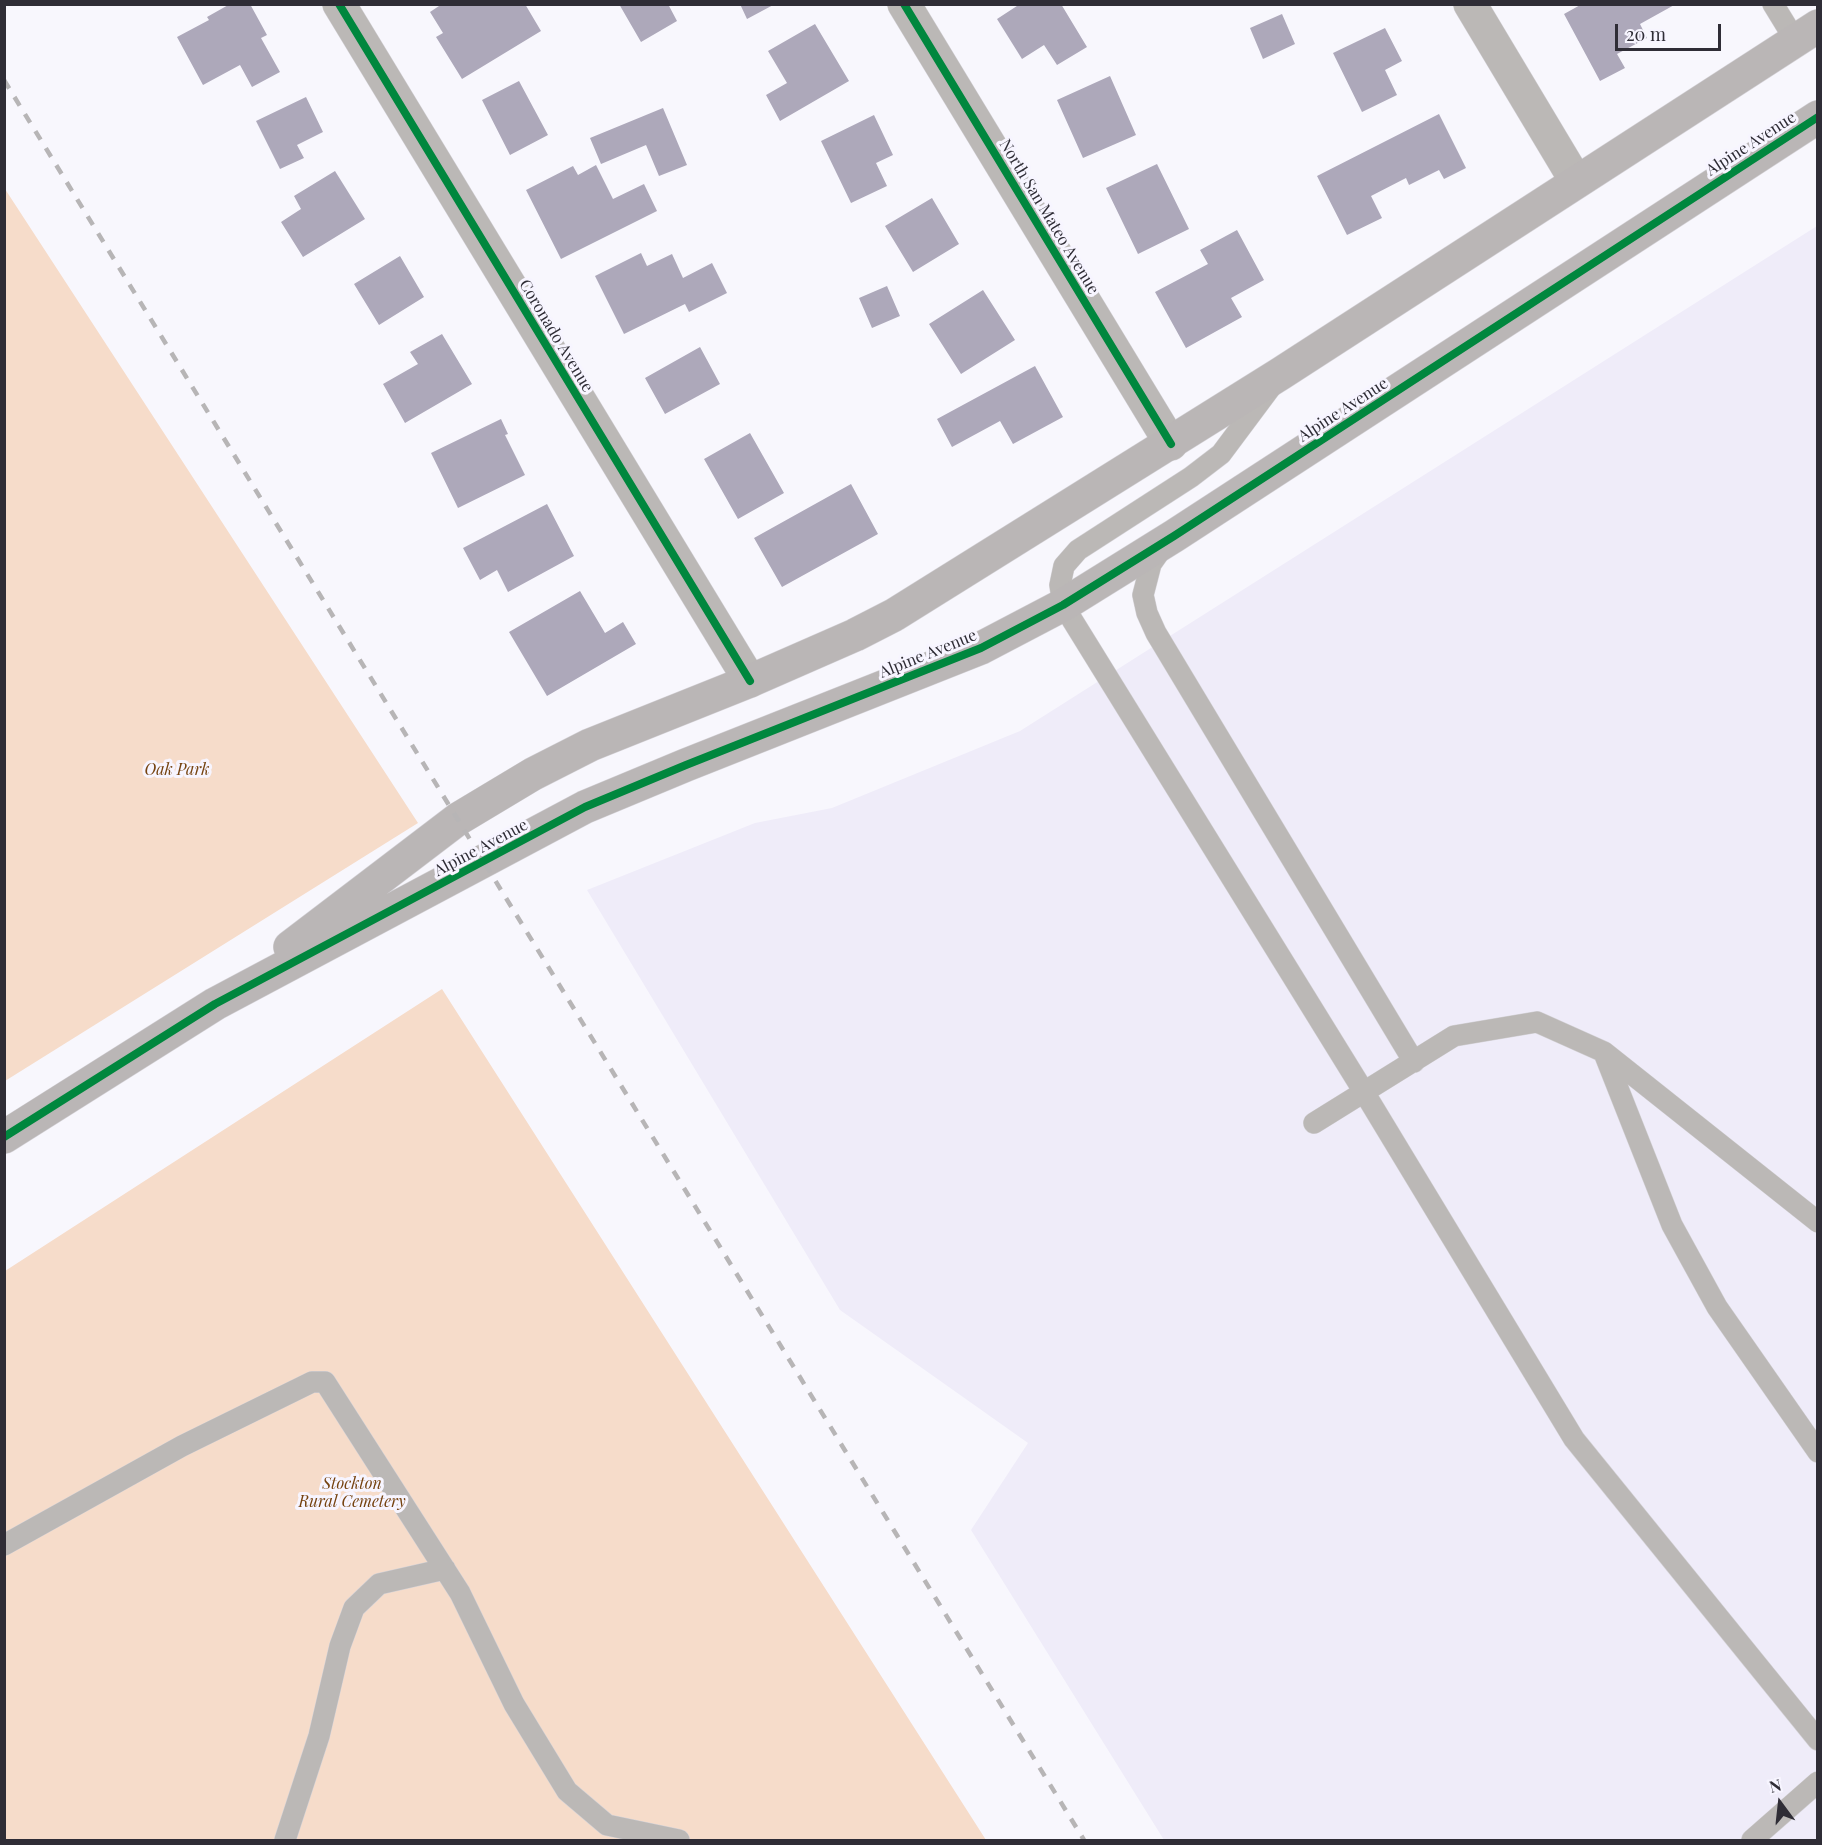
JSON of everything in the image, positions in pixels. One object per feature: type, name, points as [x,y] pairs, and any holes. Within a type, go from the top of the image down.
[{"type":"street","name":"Coronado Avenue","points":[[339,4],[750,681]]},
{"type":"street","name":"North San Mateo Avenue","points":[[904,4],[1170,444]]},
{"type":"street","points":[[1470,4],[1576,181]]},
{"type":"street","name":"Alpine Avenue","points":[[215,1004],[458,819],[533,774],[590,745],[750,681],[855,635],[894,615],[1280,374],[1806,33]]},
{"type":"street","name":"Alpine Avenue","points":[[4,1137],[215,1004],[585,807],[981,648],[1063,605],[1174,536],[1818,117]]},
{"type":"lane","points":[[1773,4],[1806,33]]},
{"type":"lane","points":[[1280,374],[1221,454],[1191,477],[1078,550],[1064,566],[1060,585],[1063,605],[1364,1092],[1574,1439],[1818,1740]]},
{"type":"lane","points":[[1174,536],[1151,564],[1143,595],[1147,613],[1156,633],[1414,1062]]},
{"type":"lane","points":[[1314,1123],[1454,1036],[1537,1022],[1604,1052],[1818,1222]]},
{"type":"lane","points":[[1604,1052],[1672,1225],[1717,1307],[1818,1452]]},
{"type":"lane","points":[[4,1545],[182,1446],[312,1382],[325,1382],[460,1593],[514,1704],[567,1791],[603,1832],[679,1840]]},
{"type":"lane","points":[[285,1840],[319,1736],[340,1646],[354,1608],[379,1584],[445,1569]]},
{"type":"lane","points":[[1752,1840],[1818,1782]]},
{"type":"shaded area","points":[[1817,226],[1817,1840],[1164,1840],[971,1530],[1028,1443],[840,1310],[587,890],[755,823],[832,808],[1020,731]]},
{"type":"green space","name":"Oak Park","points":[[5,189],[418,823],[5,1081]]},
{"type":"green space","name":"Stockton Rural Cemetery","points":[[442,989],[986,1840],[5,1840],[5,1271]]},
{"type":"building","points":[[230,4],[250,4],[267,35],[261,38],[280,72],[252,87],[240,65],[203,85],[177,37],[209,20],[207,17]]},
{"type":"building","points":[[442,4],[525,4],[541,31],[462,79],[436,37],[443,33],[430,12]]},
{"type":"building","points":[[619,4],[668,4],[677,21],[641,42]]},
{"type":"building","points":[[740,4],[775,4],[747,19]]},
{"type":"building","points":[[1020,4],[1061,4],[1087,47],[1057,65],[1044,45],[1022,59],[997,19]]},
{"type":"building","points":[[1582,4],[1676,4],[1640,24],[1647,38],[1617,54],[1625,68],[1600,81],[1564,14]]},
{"type":"building","points":[[1282,14],[1295,44],[1263,59],[1250,28]]},
{"type":"building","points":[[815,24],[849,81],[780,121],[766,95],[787,83],[768,51]]},
{"type":"building","points":[[1385,28],[1402,61],[1385,70],[1397,95],[1362,112],[1333,53]]},
{"type":"building","points":[[1110,76],[1136,135],[1083,158],[1057,100]]},
{"type":"building","points":[[519,81],[548,135],[510,155],[482,100]]},
{"type":"building","points":[[306,97],[323,132],[297,145],[304,158],[280,169],[256,121]]},
{"type":"building","points":[[663,108],[687,165],[659,176],[646,145],[601,164],[590,138]]},
{"type":"building","points":[[1439,114],[1466,168],[1444,179],[1439,170],[1409,185],[1406,178],[1371,196],[1382,218],[1347,235],[1317,176]]},
{"type":"building","points":[[874,115],[893,155],[876,163],[887,186],[851,203],[821,141]]},
{"type":"building","points":[[1157,164],[1189,229],[1138,254],[1106,188]]},
{"type":"building","points":[[596,165],[613,199],[644,184],[657,211],[561,259],[526,190],[573,166],[578,175]]},
{"type":"building","points":[[335,171],[365,219],[303,257],[281,222],[301,209],[294,196]]},
{"type":"building","points":[[932,198],[959,244],[913,272],[885,226]]},
{"type":"building","points":[[1237,230],[1264,280],[1231,298],[1242,317],[1186,348],[1155,292],[1208,264],[1200,250]]},
{"type":"building","points":[[641,253],[647,266],[672,254],[683,278],[712,263],[727,293],[689,312],[685,304],[624,334],[595,276]]},
{"type":"building","points":[[400,256],[424,297],[379,325],[354,284]]},
{"type":"building","points":[[887,286],[900,316],[872,328],[859,298]]},
{"type":"building","points":[[983,290],[1015,340],[961,374],[929,324]]},
{"type":"building","points":[[442,334],[472,384],[405,423],[383,384],[418,364],[410,352]]},
{"type":"building","points":[[700,347],[720,384],[665,414],[645,378]]},
{"type":"building","points":[[1035,366],[1063,417],[1013,444],[1000,421],[952,447],[937,419]]},
{"type":"building","points":[[501,419],[508,434],[505,435],[525,475],[458,508],[431,453]]},
{"type":"building","points":[[750,433],[784,493],[738,519],[704,459]]},
{"type":"building","points":[[851,484],[878,534],[782,587],[754,538]]},
{"type":"building","points":[[547,504],[574,556],[508,592],[497,570],[480,580],[463,548]]},
{"type":"building","points":[[580,591],[605,633],[623,622],[636,644],[547,696],[509,632]]},
{"type":"railway","points":[[4,80],[1084,1840]]},
{"type":"cycle path","points":[[339,4],[750,681]]},
{"type":"cycle path","points":[[904,4],[1171,444]]},
{"type":"cycle path","points":[[4,1137],[215,1004],[585,807],[981,648],[1063,605],[1174,536],[1818,117]]}]
